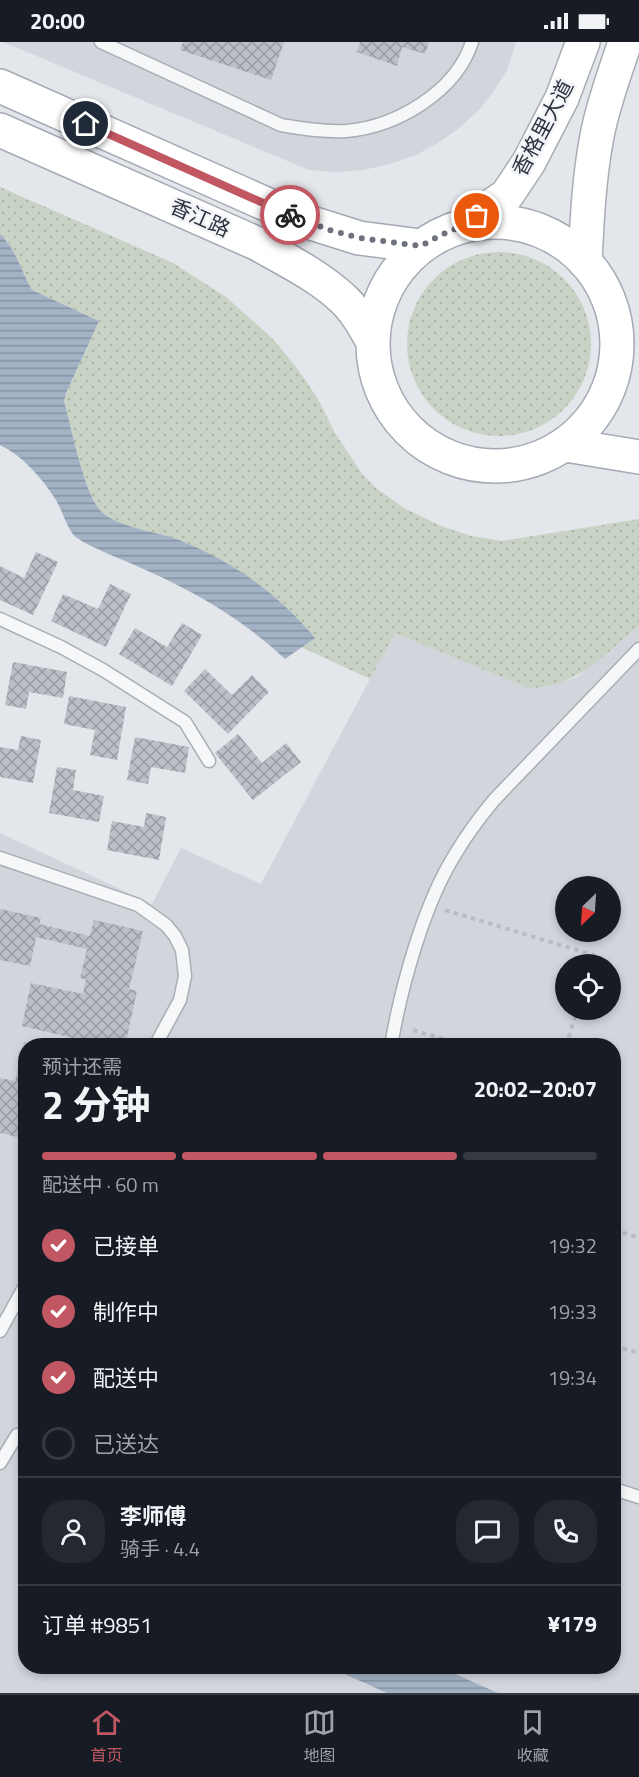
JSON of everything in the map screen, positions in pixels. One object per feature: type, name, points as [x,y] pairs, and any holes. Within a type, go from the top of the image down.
[{"type":"main road","name":"香格里大道","points":[[462,226],[507,195],[529,162],[562,98],[583,42]]},
{"type":"main road","name":"香格里大道","points":[[585,262],[591,173],[597,136],[606,99],[625,42]]},
{"type":"main road","name":"香江路","points":[[0,86],[302,220],[359,238],[421,246]]},
{"type":"main road","name":"香江路","points":[[0,130],[277,254],[341,297],[361,320],[373,342]]},
{"type":"main road","points":[[608,298],[615,321],[617,344],[615,366],[609,387],[599,408],[586,426],[566,445],[528,461],[506,465],[483,465],[439,452],[404,424],[391,406],[381,386],[375,364],[373,342],[375,320],[386,289],[405,261],[421,246],[462,226],[506,223],[528,227],[549,235],[568,247],[585,262],[599,280],[633,341],[639,346]]},
{"type":"main road","points":[[566,445],[639,457]]},
{"type":"lane","points":[[101,42],[281,125],[325,131],[369,127],[409,111],[442,86],[468,54],[472,42]]},
{"type":"lane","points":[[0,619],[61,647],[103,670],[185,722],[209,761]]},
{"type":"lane","points":[[393,1038],[405,985],[430,906],[455,854],[473,826],[494,800],[639,649]]},
{"type":"lane","points":[[0,858],[138,905],[166,925],[182,950],[186,976],[180,1000],[159,1038]]},
{"type":"lane","points":[[0,1331],[18,1298]]},
{"type":"lane","points":[[0,1463],[18,1435]]},
{"type":"lane","points":[[621,1491],[639,1497]]},
{"type":"path","points":[[430,906],[590,954]]},
{"type":"path","points":[[568,1038],[573,1020]]},
{"type":"path","points":[[395,1025],[440,1038]]},
{"type":"path","points":[[621,1232],[637,1237]]},
{"type":"path","points":[[621,1348],[639,1353]]},
{"type":"shaded area","points":[[3,42],[516,42],[507,70],[494,91],[478,111],[459,128],[416,155],[363,170],[336,172],[309,170]]},
{"type":"shaded area","points":[[639,625],[639,1693],[0,1693],[0,833],[152,904],[181,848],[261,884],[395,632],[529,687],[546,687],[577,677]]},
{"type":"green space","points":[[0,187],[173,263],[226,297],[273,339],[297,368],[362,474],[376,488],[404,508],[441,526],[471,536],[502,541],[639,519],[639,625],[602,658],[576,676],[546,686],[529,688],[395,633],[370,679],[301,647],[314,637],[269,593],[236,569],[199,548],[126,525],[106,515],[93,500],[88,488],[64,401],[99,321],[32,290],[8,242],[0,234]]},
{"type":"green space","points":[[499,252],[534,259],[564,279],[584,309],[591,344],[584,379],[564,409],[534,429],[499,436],[464,429],[434,409],[414,379],[407,344],[414,309],[434,279],[464,259]]},
{"type":"water","points":[[0,234],[14,253],[32,290],[99,321],[64,401],[83,474],[99,509],[115,521],[179,540],[218,558],[270,593],[315,638],[285,659],[237,620],[203,599],[77,538],[52,494],[40,478],[25,462],[0,445]]},
{"type":"water","points":[[345,1674],[455,1674],[498,1693],[387,1693]]},
{"type":"building","points":[[183,42],[284,42],[271,80],[180,50]]},
{"type":"building","points":[[360,42],[429,42],[425,54],[402,47],[397,66],[357,52]]},
{"type":"building","points":[[36,552],[58,562],[33,615],[0,600],[0,566],[24,578]]},
{"type":"building","points":[[110,584],[131,594],[106,647],[51,621],[63,594],[98,609]]},
{"type":"building","points":[[182,623],[202,635],[172,686],[119,654],[135,628],[167,647]]},
{"type":"building","points":[[13,662],[67,672],[63,698],[29,692],[26,709],[5,705]]},
{"type":"building","points":[[205,669],[232,695],[252,675],[269,692],[228,734],[184,691]]},
{"type":"building","points":[[69,696],[126,707],[117,760],[90,755],[95,730],[64,724]]},
{"type":"building","points":[[238,734],[262,763],[286,743],[301,762],[253,800],[215,753]]},
{"type":"building","points":[[21,736],[41,740],[33,783],[0,777],[0,747],[18,750]]},
{"type":"building","points":[[135,737],[189,747],[185,773],[151,767],[148,784],[127,780]]},
{"type":"building","points":[[57,767],[76,770],[73,790],[104,796],[99,822],[49,813]]},
{"type":"building","points":[[146,813],[166,817],[159,860],[107,850],[112,821],[144,827]]},
{"type":"building","points":[[0,909],[41,918],[39,924],[90,936],[94,920],[143,931],[129,989],[137,991],[127,1038],[73,1038],[22,1026],[31,983],[83,994],[86,979],[80,978],[87,949],[36,937],[30,966],[0,960]]},
{"type":"building","points":[[18,1068],[18,1137],[0,1133],[0,1078],[15,1081]]},
{"type":"way so far","points":[[290,215],[359,238],[421,246],[477,216]]},
{"type":"route","points":[[86,124],[290,215]]}]
